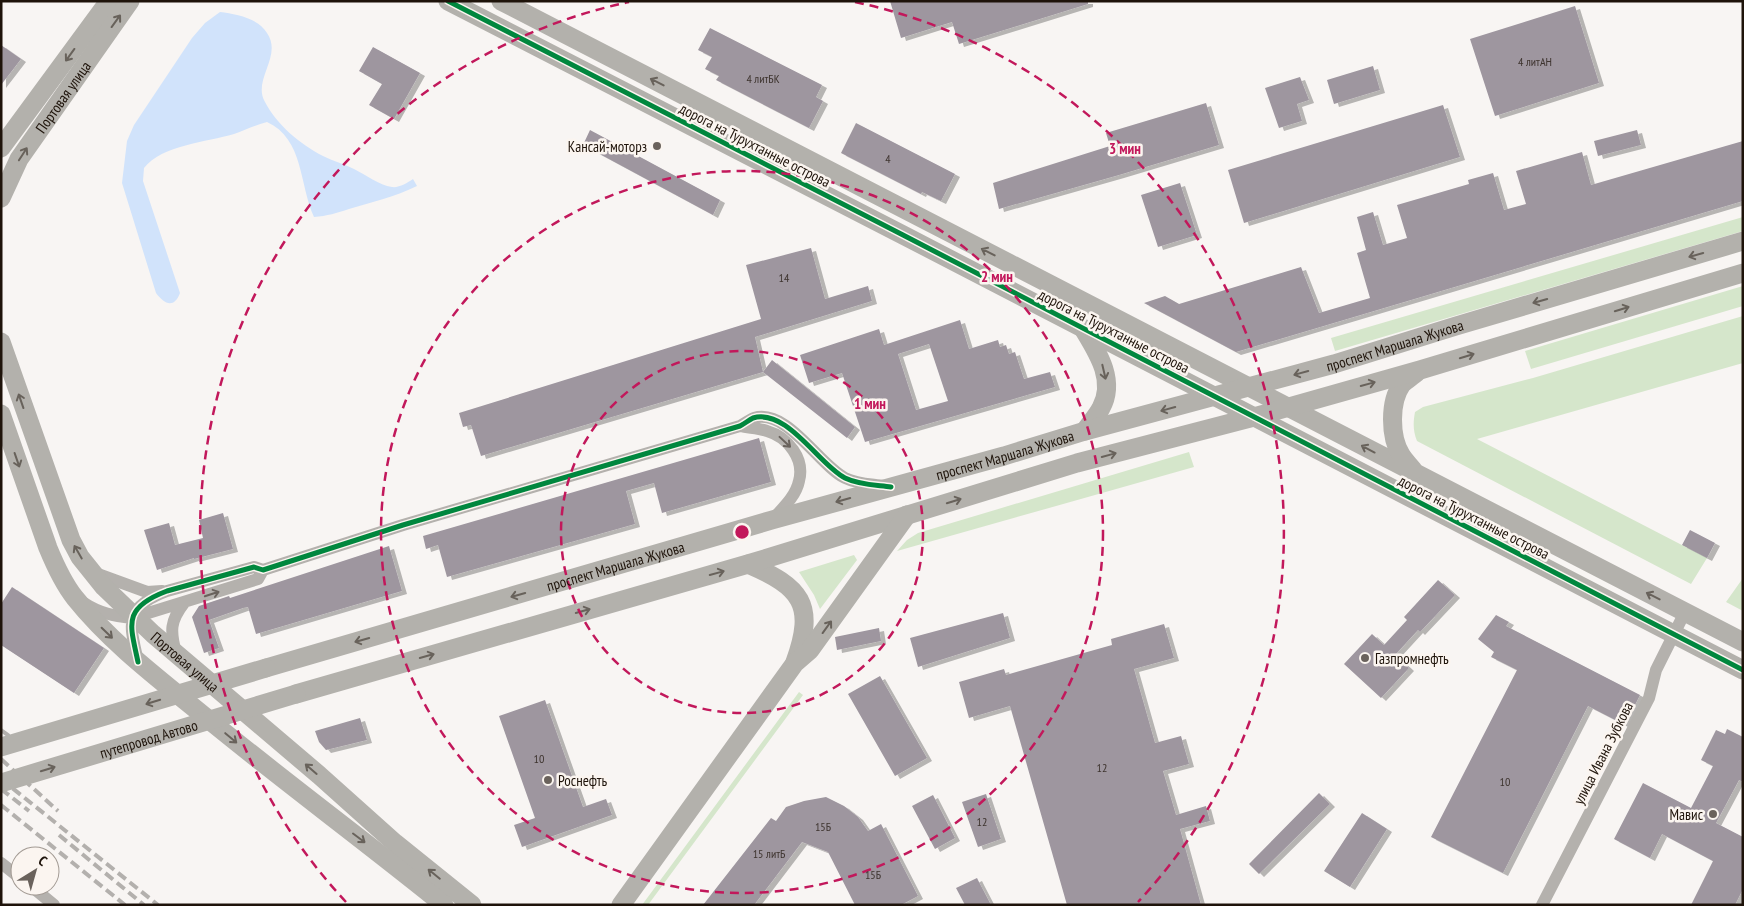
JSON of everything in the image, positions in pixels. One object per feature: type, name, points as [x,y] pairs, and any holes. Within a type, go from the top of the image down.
[{"type":"street","name":"Портовая улица","points":[[1,148],[109,1]]},
{"type":"street","name":"Портовая улица","points":[[1,198],[19,159],[130,1]]},
{"type":"street","name":"дорога на Турухтанные острова","points":[[448,1],[1743,670]]},
{"type":"street","name":"дорога на Турухтанные острова","points":[[502,1],[1743,642]]},
{"type":"street","name":"проспект Маршала Жукова","points":[[1,747],[772,520],[1004,456],[1085,431],[1334,364],[1743,241]]},
{"type":"street","name":"проспект Маршала Жукова","points":[[296,694],[748,564],[1077,463],[1288,408],[1743,273]]},
{"type":"street","points":[[1083,329],[1100,357],[1106,377],[1106,395],[1102,407],[1085,431]]},
{"type":"street","name":"Портовая улица","points":[[1,342],[64,521],[80,557],[104,587],[133,617],[395,843],[472,905]]},
{"type":"street","points":[[1416,474],[1400,455],[1394,438],[1392,419],[1395,402],[1402,384],[1420,370]]},
{"type":"street","name":"Портовая улица","points":[[1,414],[56,568],[74,597],[91,617],[138,662],[254,757],[444,905]]},
{"type":"street","points":[[138,662],[131,634],[133,617],[144,602],[154,596],[254,567],[263,570],[403,525],[740,426],[753,418],[765,417],[791,430],[845,478],[891,487]]},
{"type":"street","points":[[740,426],[768,431],[780,436],[791,447],[798,458],[801,470],[799,482],[790,500],[772,520]]},
{"type":"street","points":[[621,905],[795,663],[810,650],[907,515]]},
{"type":"street","points":[[748,564],[775,576],[786,584],[802,604],[805,617],[804,632],[795,663]]},
{"type":"street","points":[[74,597],[95,610],[113,616],[133,617],[258,579],[263,570]]},
{"type":"street","points":[[92,572],[147,592],[167,591]]},
{"type":"street","points":[[176,653],[171,636],[172,624],[176,613],[184,603]]},
{"type":"street","name":"улица Ивана Зубкова","points":[[1542,905],[1649,698],[1656,670],[1685,612]]},
{"type":"street","name":"путепровод Автово","points":[[1,783],[296,694]]},
{"type":"street","points":[[43,896],[54,905]]},
{"type":"green space","points":[[1743,217],[1743,231],[1335,351],[1331,338]]},
{"type":"green space","points":[[1743,286],[1743,306],[1531,369],[1525,351]]},
{"type":"green space","points":[[1743,316],[1743,363],[1477,439],[1707,558],[1691,584],[1417,441],[1414,427],[1415,412],[1423,407],[1533,378]]},
{"type":"green space","points":[[1189,452],[1194,467],[897,551],[907,540],[918,533]]},
{"type":"green space","points":[[854,555],[857,560],[820,609],[814,595],[799,572]]},
{"type":"green space","points":[[1743,578],[1743,611],[1726,602]]},
{"type":"green space","points":[[799,692],[803,695],[648,905],[642,905]]},
{"type":"water","points":[[220,12],[252,20],[267,33],[272,50],[262,85],[262,94],[270,110],[290,133],[306,146],[323,156],[354,169],[382,184],[397,187],[413,179],[417,186],[383,199],[332,214],[314,217],[294,151],[288,139],[267,122],[234,134],[186,145],[162,154],[144,168],[143,181],[180,293],[175,301],[169,303],[162,300],[156,293],[122,183],[127,141],[134,125],[192,38],[205,23]]},
{"type":"building","points":[[890,1],[1088,1],[1088,4],[959,44],[952,22],[901,38]]},
{"type":"building","points":[[1575,6],[1599,83],[1495,116],[1470,39]]},
{"type":"building","points":[[710,28],[822,85],[816,97],[823,101],[809,128],[716,80],[719,76],[705,69],[712,57],[698,50]]},
{"type":"building","points":[[1,45],[21,59],[1,85]]},
{"type":"building","points":[[373,47],[420,73],[394,119],[369,105],[382,84],[359,71]]},
{"type":"building","points":[[1373,66],[1380,90],[1334,104],[1327,80]]},
{"type":"building","points":[[1300,77],[1309,100],[1297,104],[1302,121],[1279,128],[1265,88]]},
{"type":"building","points":[[1206,103],[1219,145],[999,209],[993,183],[1110,146],[1106,133]]},
{"type":"building","points":[[1443,105],[1460,157],[1244,223],[1228,170]]},
{"type":"building","points":[[856,123],[955,174],[941,201],[922,192],[921,194],[841,153]]},
{"type":"building","points":[[590,130],[720,200],[713,215],[583,145]]},
{"type":"building","points":[[1637,130],[1641,145],[1598,156],[1594,141]]},
{"type":"building","points":[[1743,141],[1743,201],[1236,352],[1144,303],[1165,296],[1179,304],[1301,267],[1319,313],[1370,298],[1357,253],[1366,250],[1357,217],[1373,212],[1383,245],[1407,238],[1397,205],[1469,184],[1468,180],[1493,173],[1504,210],[1526,204],[1516,171],[1582,152],[1591,185]]},
{"type":"building","points":[[1180,183],[1197,235],[1158,247],[1141,195]]},
{"type":"building","points":[[811,248],[825,299],[868,286],[872,301],[755,337],[763,372],[481,456],[471,425],[463,427],[459,413],[761,319],[746,265]]},
{"type":"building","points":[[960,320],[969,349],[998,340],[1000,347],[1006,345],[1009,354],[1015,352],[1024,379],[1050,372],[1055,387],[865,442],[842,373],[809,383],[800,355],[879,329],[884,345]],"holes":[[[929,344],[948,401],[916,410],[898,354]]]},
{"type":"building","points":[[772,360],[855,427],[847,438],[763,372]]},
{"type":"building","points":[[759,438],[771,482],[662,513],[654,483],[626,491],[635,524],[447,577],[438,545],[426,549],[423,536]]},
{"type":"building","points":[[223,513],[233,549],[194,558],[157,570],[144,530],[169,523],[175,545],[203,538],[199,520]]},
{"type":"building","points":[[1690,530],[1715,543],[1707,558],[1682,545]]},
{"type":"building","points":[[389,546],[402,591],[256,634],[248,607],[243,608],[209,620],[219,648],[204,653],[192,617],[199,606],[229,596],[230,598]]},
{"type":"building","points":[[1438,580],[1455,595],[1395,655],[1409,668],[1381,698],[1344,664],[1372,634],[1384,645],[1407,620],[1404,617]]},
{"type":"building","points":[[12,587],[104,648],[74,693],[1,645],[1,604]]},
{"type":"building","points":[[1003,613],[1010,638],[918,667],[910,638]]},
{"type":"building","points":[[1496,615],[1509,622],[1506,626],[1640,695],[1625,725],[1588,706],[1503,873],[1431,837],[1517,670],[1491,657],[1494,652],[1478,639]]},
{"type":"building","points":[[1164,624],[1174,658],[1134,669],[1155,743],[1181,736],[1189,764],[1163,771],[1176,815],[1206,806],[1210,821],[1180,829],[1201,905],[1067,905],[1010,706],[969,718],[959,682],[1004,669],[1006,675],[1112,645],[1111,639]]},
{"type":"building","points":[[879,628],[881,641],[837,650],[835,637]]},
{"type":"building","points":[[880,676],[927,758],[895,776],[848,694]]},
{"type":"building","points":[[545,700],[583,807],[606,799],[612,815],[522,847],[514,825],[535,818],[499,716]]},
{"type":"building","points":[[360,718],[367,740],[326,750],[319,742],[315,731]]},
{"type":"building","points":[[1727,729],[1743,737],[1743,782],[1739,780],[1716,823],[1743,837],[1743,889],[1735,905],[1691,905],[1713,861],[1662,834],[1650,858],[1614,839],[1643,783],[1691,808],[1713,766],[1701,760],[1716,730],[1725,734]]},
{"type":"building","points":[[1319,793],[1330,804],[1259,874],[1249,864]]},
{"type":"building","points":[[986,794],[1001,839],[978,847],[962,802]]},
{"type":"building","points":[[933,795],[955,838],[935,849],[912,806]]},
{"type":"building","points":[[826,797],[844,806],[858,817],[868,831],[881,824],[918,896],[901,905],[855,905],[828,852],[802,842],[754,905],[703,905],[771,818],[776,821],[786,807]]},
{"type":"building","points":[[1362,813],[1387,829],[1350,887],[1324,871]]},
{"type":"building","points":[[977,878],[991,905],[965,905],[956,888]]},
{"type":"railway","points":[[1,730],[24,747]]},
{"type":"railway","points":[[1,759],[58,811]]},
{"type":"railway","points":[[1,779],[158,905]]},
{"type":"railway","points":[[1,789],[29,811]]},
{"type":"railway","points":[[1,805],[125,905]]},
{"type":"railway","points":[[59,835],[144,905]]},
{"type":"cycle path","points":[[448,1],[1743,670]]},
{"type":"cycle path","points":[[138,662],[132,627],[136,611],[142,604],[167,591],[254,567],[263,570],[403,525],[740,426],[753,418],[766,417],[778,421],[802,439],[824,462],[845,478],[862,483],[891,487]]},
{"type":"place","name":"Кансай-моторз","points":[[657,146]]},
{"type":"place","name":"Газпромнефть","points":[[1365,658]]},
{"type":"place","name":"Роснефть","points":[[548,780]]},
{"type":"place","name":"Мавис","points":[[1713,814]]}]
